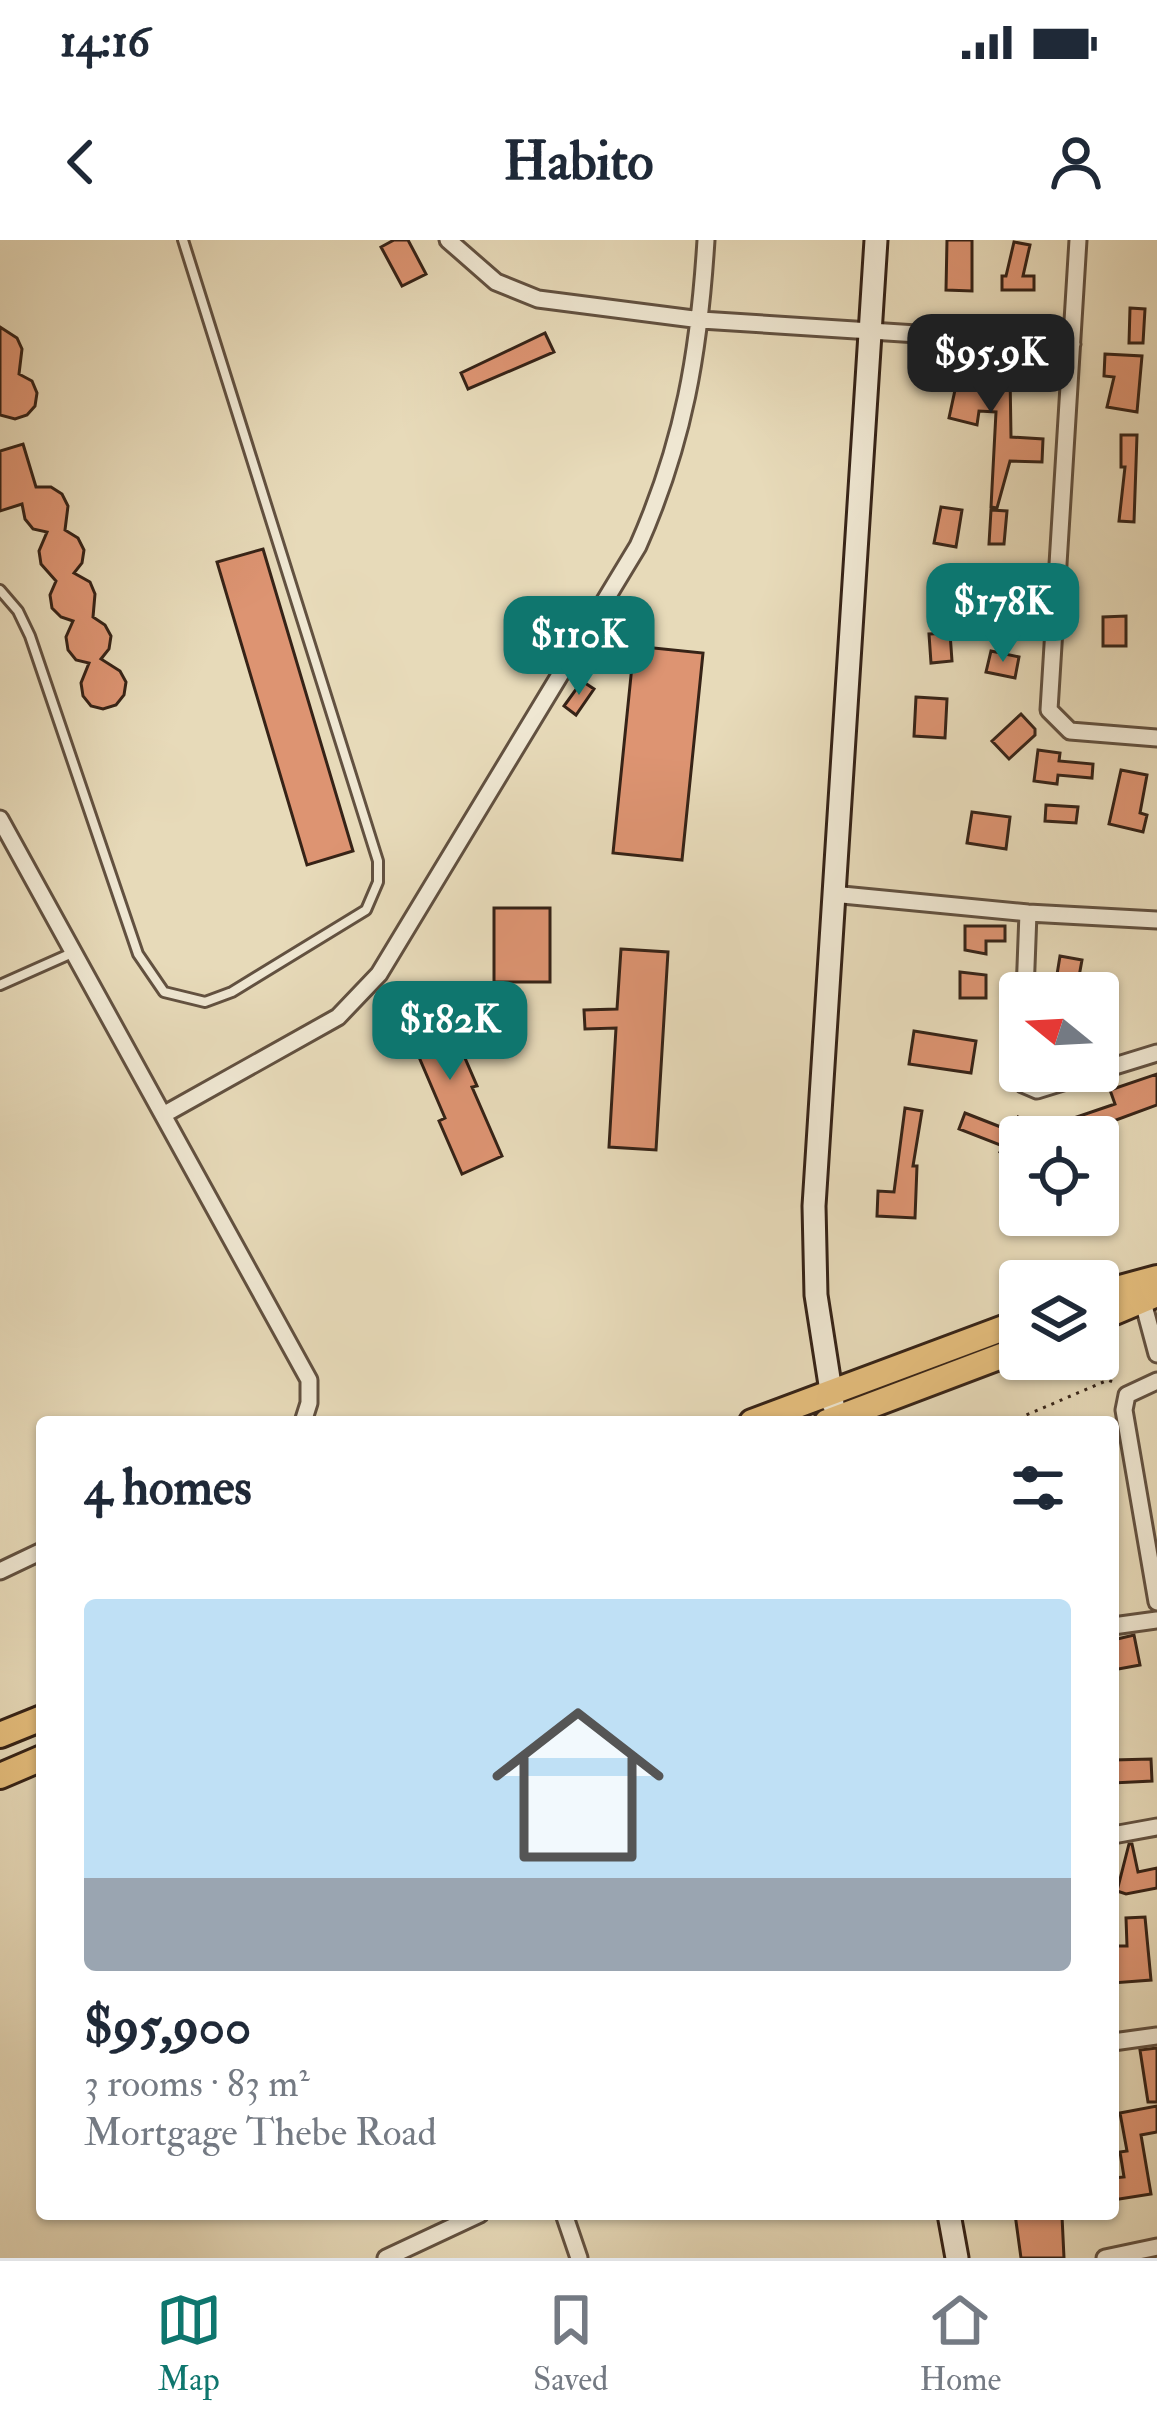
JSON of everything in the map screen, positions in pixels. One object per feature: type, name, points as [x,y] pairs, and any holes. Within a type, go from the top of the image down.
[{"type":"main road","points":[[1119,1288],[1157,1278]]},
{"type":"main road","points":[[1119,1311],[1150,1298]]},
{"type":"main road","points":[[767,1416],[999,1330]]},
{"type":"main road","points":[[846,1416],[999,1357]]},
{"type":"main road","points":[[0,1736],[36,1721]]},
{"type":"main road","points":[[0,1776],[36,1760]]},
{"type":"street","points":[[448,240],[496,282],[538,299],[701,320],[1072,344]]},
{"type":"street","points":[[163,1115],[338,1017],[379,974],[638,546],[667,481],[685,415],[701,320],[706,240]]},
{"type":"street","points":[[833,1416],[814,1253],[832,894],[876,240]]},
{"type":"street","points":[[1078,240],[1049,710],[1070,731],[1157,738]]},
{"type":"street","points":[[0,819],[309,1380],[305,1416]]},
{"type":"street","points":[[832,894],[1157,920]]},
{"type":"street","points":[[1026,972],[1028,913]]},
{"type":"street","points":[[1119,1065],[1157,1053]]},
{"type":"street","points":[[1150,1298],[1157,1354]]},
{"type":"street","points":[[1157,1382],[1127,1395],[1124,1411],[1148,1493],[1157,1602]]},
{"type":"street","points":[[0,1571],[36,1554]]},
{"type":"street","points":[[1119,1625],[1157,1620]]},
{"type":"street","points":[[1119,1834],[1157,1828]]},
{"type":"street","points":[[1119,2041],[1157,2036]]},
{"type":"street","points":[[566,2220],[579,2258]]},
{"type":"street","points":[[950,2220],[957,2258]]},
{"type":"street","points":[[386,2258],[446,2221]]},
{"type":"street","points":[[1105,2258],[1157,2247]]},
{"type":"lane","points":[[0,590],[18,611],[30,636],[137,954],[164,992],[205,1002],[232,992],[366,910],[378,882],[378,861],[183,240]]},
{"type":"lane","points":[[0,985],[73,952]]},
{"type":"path","points":[[1024,1416],[1108,1380],[1127,1395]]},
{"type":"building","points":[[408,240],[426,274],[402,286],[381,247]]},
{"type":"building","points":[[947,240],[972,240],[972,291],[946,290]]},
{"type":"building","points":[[1014,242],[1030,245],[1023,276],[1034,276],[1034,290],[1002,290]]},
{"type":"building","points":[[1130,308],[1145,309],[1143,343],[1129,343]]},
{"type":"building","points":[[0,327],[17,338],[22,349],[19,374],[32,381],[37,393],[35,406],[15,419],[0,415]]},
{"type":"building","points":[[545,333],[554,352],[468,389],[461,373]]},
{"type":"building","points":[[1000,351],[1015,352],[1010,373],[1011,437],[1043,439],[1042,462],[1010,461],[997,508],[991,507],[996,412],[979,411],[977,425],[949,418],[955,390],[930,388],[932,372],[993,378]]},
{"type":"building","points":[[1105,354],[1142,356],[1137,412],[1107,407],[1114,377],[1104,376]]},
{"type":"building","points":[[1121,435],[1137,435],[1134,522],[1119,521],[1125,467],[1121,467]]},
{"type":"building","points":[[23,444],[36,487],[51,487],[62,494],[68,506],[65,530],[78,538],[84,550],[74,573],[90,582],[95,594],[93,617],[111,636],[101,659],[120,671],[126,682],[116,705],[91,706],[83,696],[81,683],[89,663],[76,660],[68,650],[66,637],[73,621],[52,608],[50,595],[56,581],[41,564],[39,551],[47,532],[33,529],[22,504],[0,511],[0,451]]},
{"type":"building","points":[[941,507],[962,510],[956,547],[934,543]]},
{"type":"building","points":[[991,510],[1007,511],[1004,544],[989,544]]},
{"type":"building","points":[[263,549],[353,851],[307,865],[217,562]]},
{"type":"building","points":[[973,574],[1023,583],[1017,615],[972,606],[973,601],[936,600],[935,576]]},
{"type":"building","points":[[1126,616],[1126,646],[1103,646],[1103,617]]},
{"type":"building","points":[[950,633],[952,661],[931,663],[929,634]]},
{"type":"building","points":[[634,646],[703,653],[682,860],[613,853]]},
{"type":"building","points":[[991,651],[1019,657],[1015,678],[986,672]]},
{"type":"building","points":[[582,681],[594,689],[576,715],[564,706]]},
{"type":"building","points":[[916,697],[947,699],[945,738],[914,736]]},
{"type":"building","points":[[1021,714],[1035,735],[1009,759],[992,741]]},
{"type":"building","points":[[1038,750],[1060,753],[1059,761],[1093,764],[1092,778],[1058,775],[1057,784],[1034,781]]},
{"type":"building","points":[[1121,770],[1147,775],[1140,813],[1147,815],[1143,832],[1109,824]]},
{"type":"building","points":[[1046,805],[1078,807],[1076,823],[1045,821]]},
{"type":"building","points":[[972,812],[1010,817],[1006,849],[967,843]]},
{"type":"building","points":[[494,908],[550,908],[550,982],[494,982]]},
{"type":"building","points":[[965,926],[1005,926],[1005,941],[986,941],[986,954],[965,950]]},
{"type":"building","points":[[621,949],[668,952],[656,1150],[609,1147],[616,1028],[585,1029],[584,1010],[617,1009]]},
{"type":"building","points":[[1060,956],[1082,960],[1080,972],[1057,972]]},
{"type":"building","points":[[960,972],[986,975],[986,998],[960,998]]},
{"type":"building","points":[[436,991],[502,1156],[462,1174],[439,1121],[445,1118],[398,1008]]},
{"type":"building","points":[[914,1031],[976,1041],[971,1073],[909,1064]]},
{"type":"building","points":[[1157,1074],[1157,1105],[1119,1119],[1080,1116],[1115,1104],[1111,1092],[1119,1092],[1119,1087]]},
{"type":"building","points":[[905,1108],[922,1111],[913,1166],[917,1166],[915,1218],[877,1216],[878,1191],[894,1192]]},
{"type":"building","points":[[965,1113],[999,1126],[999,1144],[959,1129]]},
{"type":"building","points":[[1134,1635],[1140,1665],[1119,1669],[1119,1639]]},
{"type":"building","points":[[1151,1759],[1152,1781],[1119,1783],[1119,1760]]},
{"type":"building","points":[[1132,1844],[1138,1872],[1157,1868],[1157,1888],[1126,1894],[1119,1892]]},
{"type":"building","points":[[1145,1917],[1151,1980],[1119,1983],[1119,1946],[1127,1946],[1126,1918]]},
{"type":"building","points":[[1157,2048],[1157,2102],[1148,2102],[1140,2050]]},
{"type":"building","points":[[1157,2106],[1157,2132],[1141,2135],[1151,2194],[1119,2199],[1119,2177],[1124,2177],[1120,2152],[1127,2151],[1120,2113]]},
{"type":"building","points":[[1016,2220],[1062,2220],[1064,2258],[1021,2258]]}]
